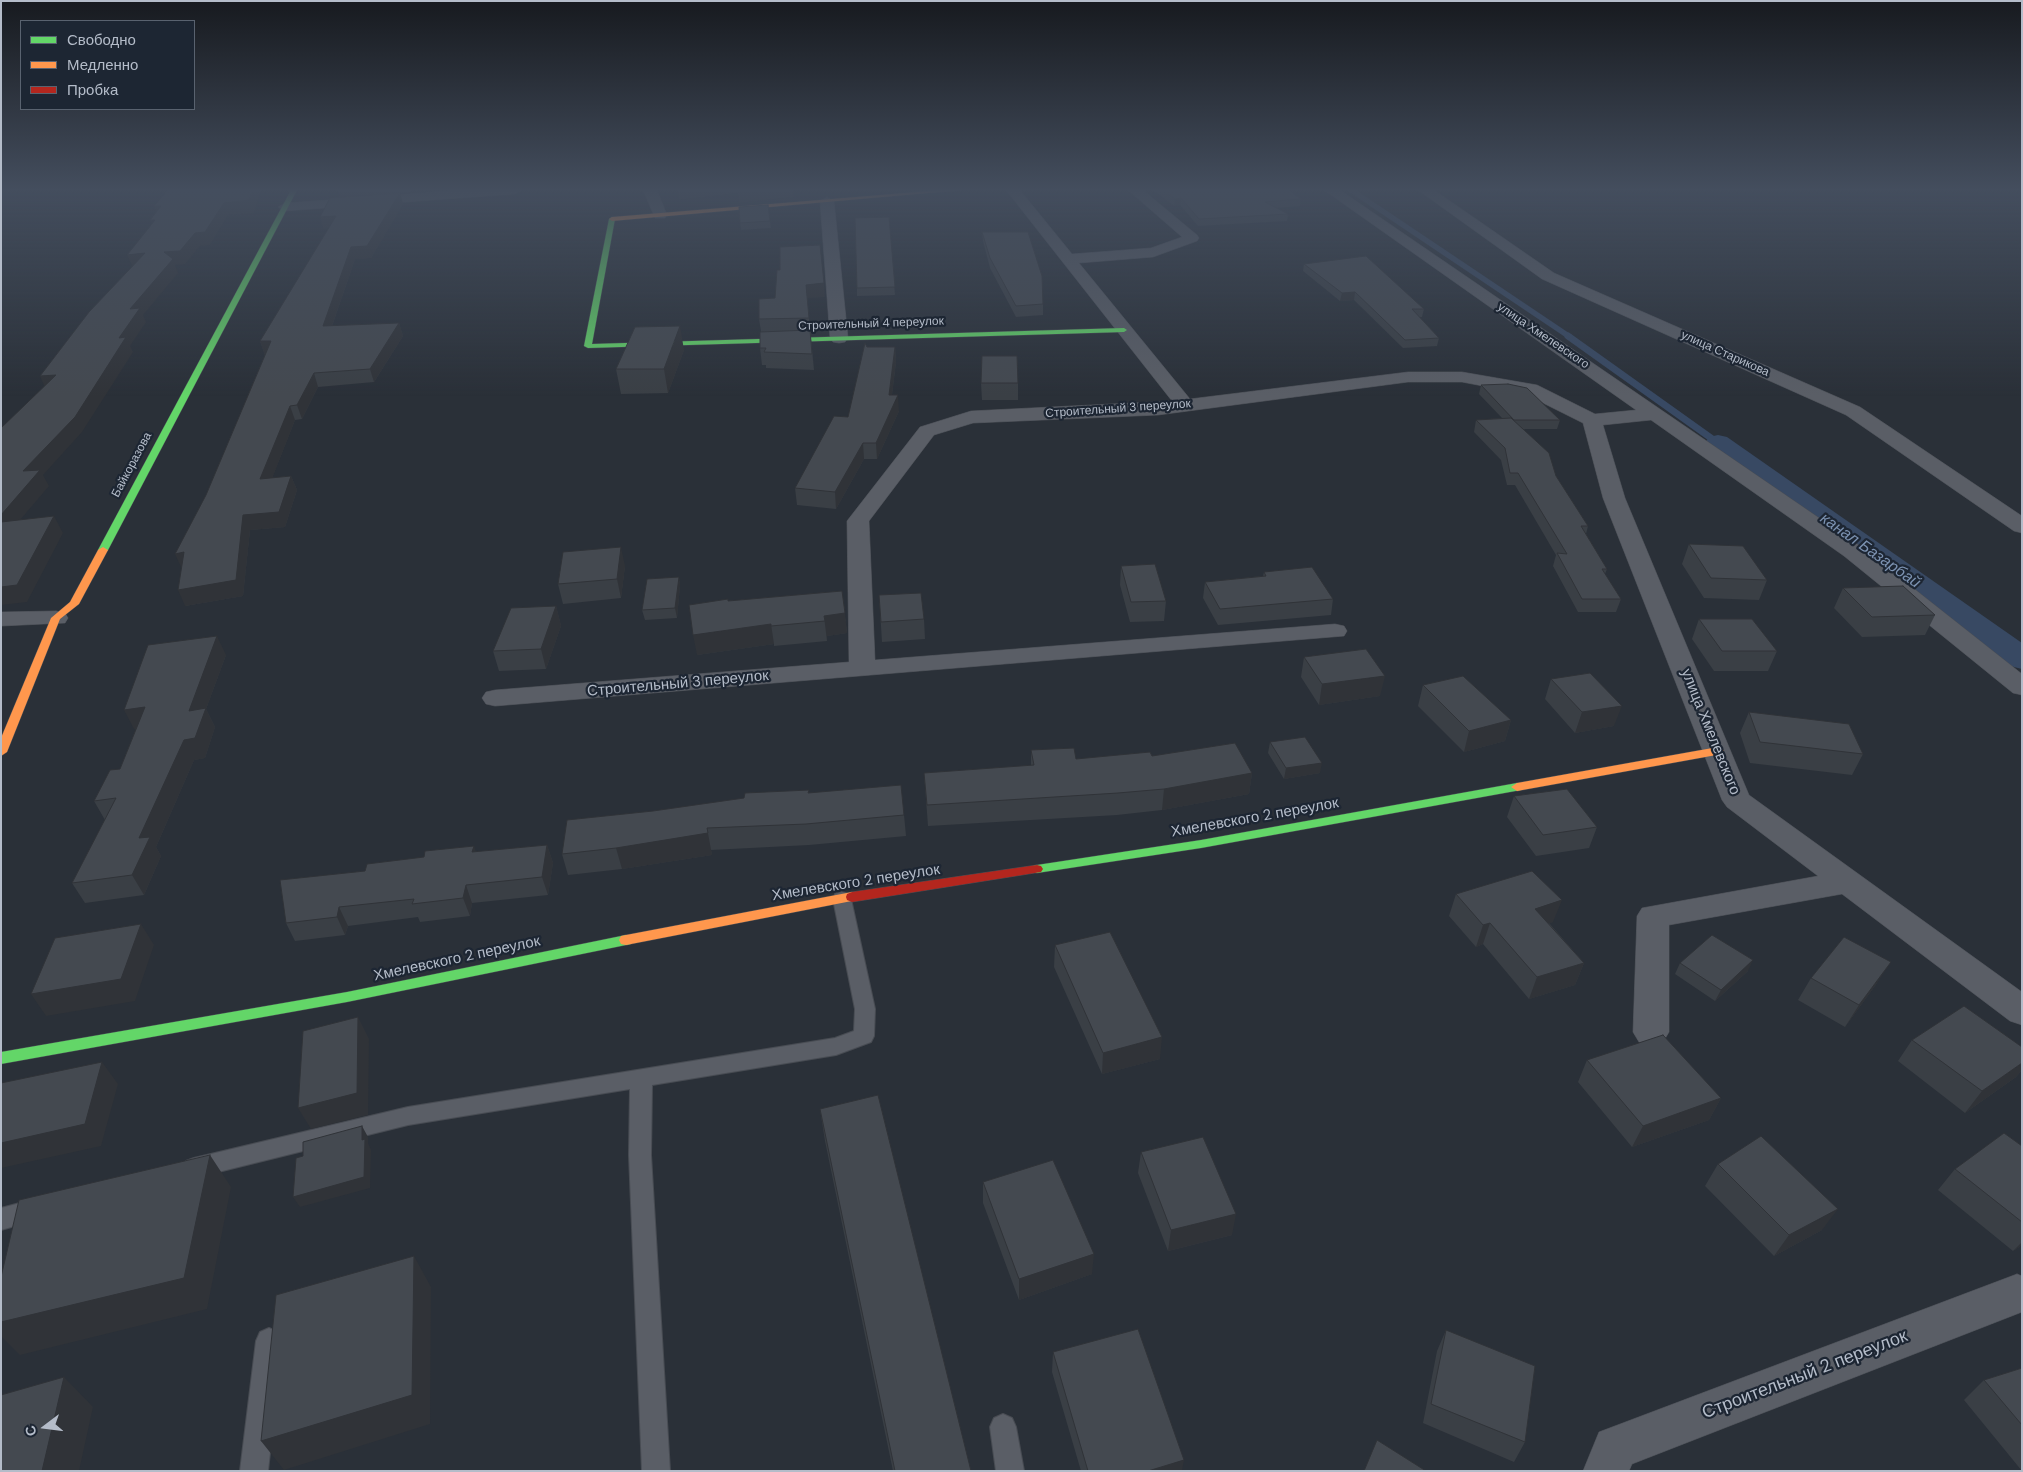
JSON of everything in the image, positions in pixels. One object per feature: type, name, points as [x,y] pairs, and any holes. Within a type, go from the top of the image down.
[{"type":"street","name":"Байкоразова","points":[[1,752],[56,618],[74,604],[257,259]]},
{"type":"street","name":"Строительный 4 переулок","points":[[603,259],[588,346],[1124,330]]},
{"type":"street","points":[[832,259],[839,338]]},
{"type":"street","points":[[1069,259],[1185,405]]},
{"type":"street","name":"улица Хмелевского","points":[[1431,259],[1852,550],[2022,687]]},
{"type":"street","name":"улица Старикова","points":[[1523,259],[1548,276],[1852,411],[2022,526]]},
{"type":"street","name":"Строительный 3 переулок","points":[[862,669],[858,521],[927,431],[971,417],[1158,408],[1408,377],[1462,377],[1530,389],[1592,420]]},
{"type":"street","points":[[1592,420],[1656,414]]},
{"type":"street","name":"улица Хмелевского","points":[[1592,420],[1614,498],[1737,800],[2022,1011]]},
{"type":"street","points":[[1,620],[56,618]]},
{"type":"street","name":"Строительный 3 переулок","points":[[495,698],[1334,631]]},
{"type":"street","name":"Хмелевского 2 переулок","points":[[1,1058],[348,997],[688,927],[842,900],[1201,844],[1718,751]]},
{"type":"street","points":[[1651,1032],[1653,916],[1847,882]]},
{"type":"street","name":"Строительный 2 переулок","points":[[1606,1471],[1615,1448],[2017,1294]]},
{"type":"lane","points":[[173,1174],[408,1116],[836,1046],[864,1036],[865,1009],[842,900]]},
{"type":"lane","points":[[641,1078],[640,1155],[656,1471]]},
{"type":"lane","points":[[1,1219],[58,1204]]},
{"type":"lane","points":[[254,1471],[269,1340]]},
{"type":"lane","points":[[1003,1427],[1010,1471]]},
{"type":"building","points":[[140,259],[173,259],[130,309],[140,308],[119,338],[126,337],[75,417],[23,471],[40,470],[1,515],[1,428],[56,375],[40,376],[89,312]]},
{"type":"building","points":[[310,259],[347,259],[323,326],[399,323],[370,369],[314,373],[297,405],[290,406],[260,479],[291,476],[279,512],[243,515],[236,580],[178,590],[184,552],[175,554],[206,495],[271,341],[260,341]]},
{"type":"building","points":[[780,259],[821,259],[824,283],[806,285],[809,318],[759,319],[759,299],[775,298],[777,270],[780,270]]},
{"type":"building","points":[[856,259],[893,259],[895,287],[857,288]]},
{"type":"building","points":[[990,259],[1036,259],[1042,276],[1043,304],[1016,306]]},
{"type":"building","points":[[1345,259],[1369,259],[1424,309],[1412,309],[1439,338],[1405,340],[1355,292],[1342,293],[1304,264]]},
{"type":"building","points":[[680,326],[664,369],[616,369],[635,327]]},
{"type":"building","points":[[810,330],[812,354],[764,352],[766,348],[760,348],[760,332]]},
{"type":"building","points":[[865,343],[867,347],[895,347],[889,395],[898,395],[876,443],[863,443],[835,492],[795,488],[834,416],[848,417]]},
{"type":"building","points":[[982,356],[1017,356],[1018,383],[981,383]]},
{"type":"building","points":[[1508,384],[1527,388],[1560,420],[1514,420],[1481,385]]},
{"type":"building","points":[[1511,418],[1549,453],[1556,476],[1588,526],[1581,526],[1607,569],[1602,569],[1621,599],[1582,599],[1557,553],[1567,554],[1518,473],[1510,473],[1505,448],[1476,420]]},
{"type":"building","points":[[54,516],[17,585],[1,587],[1,522]]},
{"type":"building","points":[[1689,544],[1743,546],[1767,580],[1711,578]]},
{"type":"building","points":[[621,547],[617,579],[558,584],[563,552]]},
{"type":"building","points":[[1155,564],[1166,601],[1131,602],[1121,566]]},
{"type":"building","points":[[1312,567],[1333,599],[1220,609],[1205,582],[1266,576],[1264,572]]},
{"type":"building","points":[[679,577],[675,608],[642,610],[647,579]]},
{"type":"building","points":[[1903,586],[1935,615],[1872,617],[1843,588]]},
{"type":"building","points":[[842,591],[845,613],[824,616],[825,621],[771,626],[771,624],[693,635],[689,605],[728,599],[728,601]]},
{"type":"building","points":[[921,593],[924,619],[881,622],[879,595]]},
{"type":"building","points":[[556,606],[541,649],[493,651],[511,608]]},
{"type":"building","points":[[1699,619],[1752,619],[1777,651],[1722,651]]},
{"type":"building","points":[[217,636],[189,711],[206,708],[195,738],[184,740],[139,838],[150,837],[132,875],[72,883],[116,798],[94,801],[110,770],[120,769],[145,707],[124,710],[148,645]]},
{"type":"building","points":[[1366,649],[1385,676],[1322,684],[1304,657]]},
{"type":"building","points":[[1590,673],[1622,706],[1582,712],[1551,679]]},
{"type":"building","points":[[1463,676],[1511,720],[1469,731],[1423,685]]},
{"type":"building","points":[[1749,712],[1849,724],[1863,754],[1760,742]]},
{"type":"building","points":[[1305,737],[1322,763],[1286,768],[1270,742]]},
{"type":"building","points":[[1235,743],[1252,773],[1164,789],[927,805],[924,773],[1034,765],[1031,750],[1074,748],[1076,759],[1150,752],[1152,756]]},
{"type":"building","points":[[901,785],[904,815],[806,824],[707,828],[708,833],[616,848],[562,854],[567,820],[653,811],[744,798],[745,793],[809,790],[808,793]]},
{"type":"building","points":[[1567,789],[1597,827],[1543,835],[1514,796]]},
{"type":"building","points":[[547,845],[542,877],[466,885],[463,898],[412,904],[414,899],[339,907],[337,917],[286,923],[280,880],[365,871],[367,864],[424,857],[425,851],[474,846],[472,852]]},
{"type":"building","points":[[1532,871],[1562,900],[1535,909],[1584,963],[1537,977],[1490,923],[1483,925],[1456,894]]},
{"type":"building","points":[[141,924],[121,979],[31,994],[55,938]]},
{"type":"building","points":[[1110,932],[1162,1037],[1103,1053],[1055,945]]},
{"type":"building","points":[[1712,935],[1753,960],[1721,990],[1680,963]]},
{"type":"building","points":[[1844,937],[1891,962],[1859,1005],[1811,978]]},
{"type":"building","points":[[1964,1006],[2022,1047],[2022,1063],[1982,1091],[1912,1040]]},
{"type":"building","points":[[358,1017],[357,1093],[298,1108],[303,1031]]},
{"type":"building","points":[[1663,1035],[1721,1098],[1643,1126],[1587,1060]]},
{"type":"building","points":[[102,1062],[85,1124],[1,1143],[1,1083]]},
{"type":"building","points":[[878,1095],[971,1471],[895,1471],[820,1109]]},
{"type":"building","points":[[362,1126],[362,1140],[365,1139],[364,1177],[293,1197],[296,1158],[303,1156],[303,1142]]},
{"type":"building","points":[[2004,1133],[2022,1146],[2022,1222],[1955,1169]]},
{"type":"building","points":[[1761,1136],[1838,1209],[1789,1235],[1718,1164]]},
{"type":"building","points":[[1203,1137],[1236,1214],[1171,1230],[1141,1152]]},
{"type":"building","points":[[210,1155],[184,1278],[1,1322],[1,1277],[19,1200]]},
{"type":"building","points":[[1053,1160],[1094,1254],[1019,1279],[983,1182]]},
{"type":"building","points":[[414,1256],[412,1395],[261,1441],[276,1295]]},
{"type":"building","points":[[1138,1329],[1184,1460],[1148,1471],[1088,1471],[1053,1352]]},
{"type":"building","points":[[1446,1330],[1535,1366],[1525,1442],[1431,1404]]},
{"type":"building","points":[[2022,1368],[2022,1425],[1984,1380]]},
{"type":"building","points":[[64,1377],[42,1471],[1,1471],[1,1395]]},
{"type":"building","points":[[1377,1440],[1426,1471],[1364,1471]]},
{"type":"waterway","points":[[1453,259],[1570,337]]},
{"type":"waterway","points":[[1568,336],[1718,443]]},
{"type":"waterway","name":"канал Базарбай","points":[[1718,443],[2022,659]]},
{"type":"traffic: fast","points":[[103,550],[258,259]]},
{"type":"traffic: fast","points":[[604,259],[588,346],[1124,330]]},
{"type":"traffic: fast","points":[[1037,869],[1201,844],[1517,787]]},
{"type":"traffic: fast","points":[[1,1058],[347,997],[626,940]]},
{"type":"traffic: slow","points":[[1,752],[56,618],[74,604],[103,550]]},
{"type":"traffic: slow","points":[[1517,787],[1718,751]]},
{"type":"traffic: slow","points":[[626,940],[852,897]]},
{"type":"traffic: jam","points":[[852,897],[1037,869]]}]
